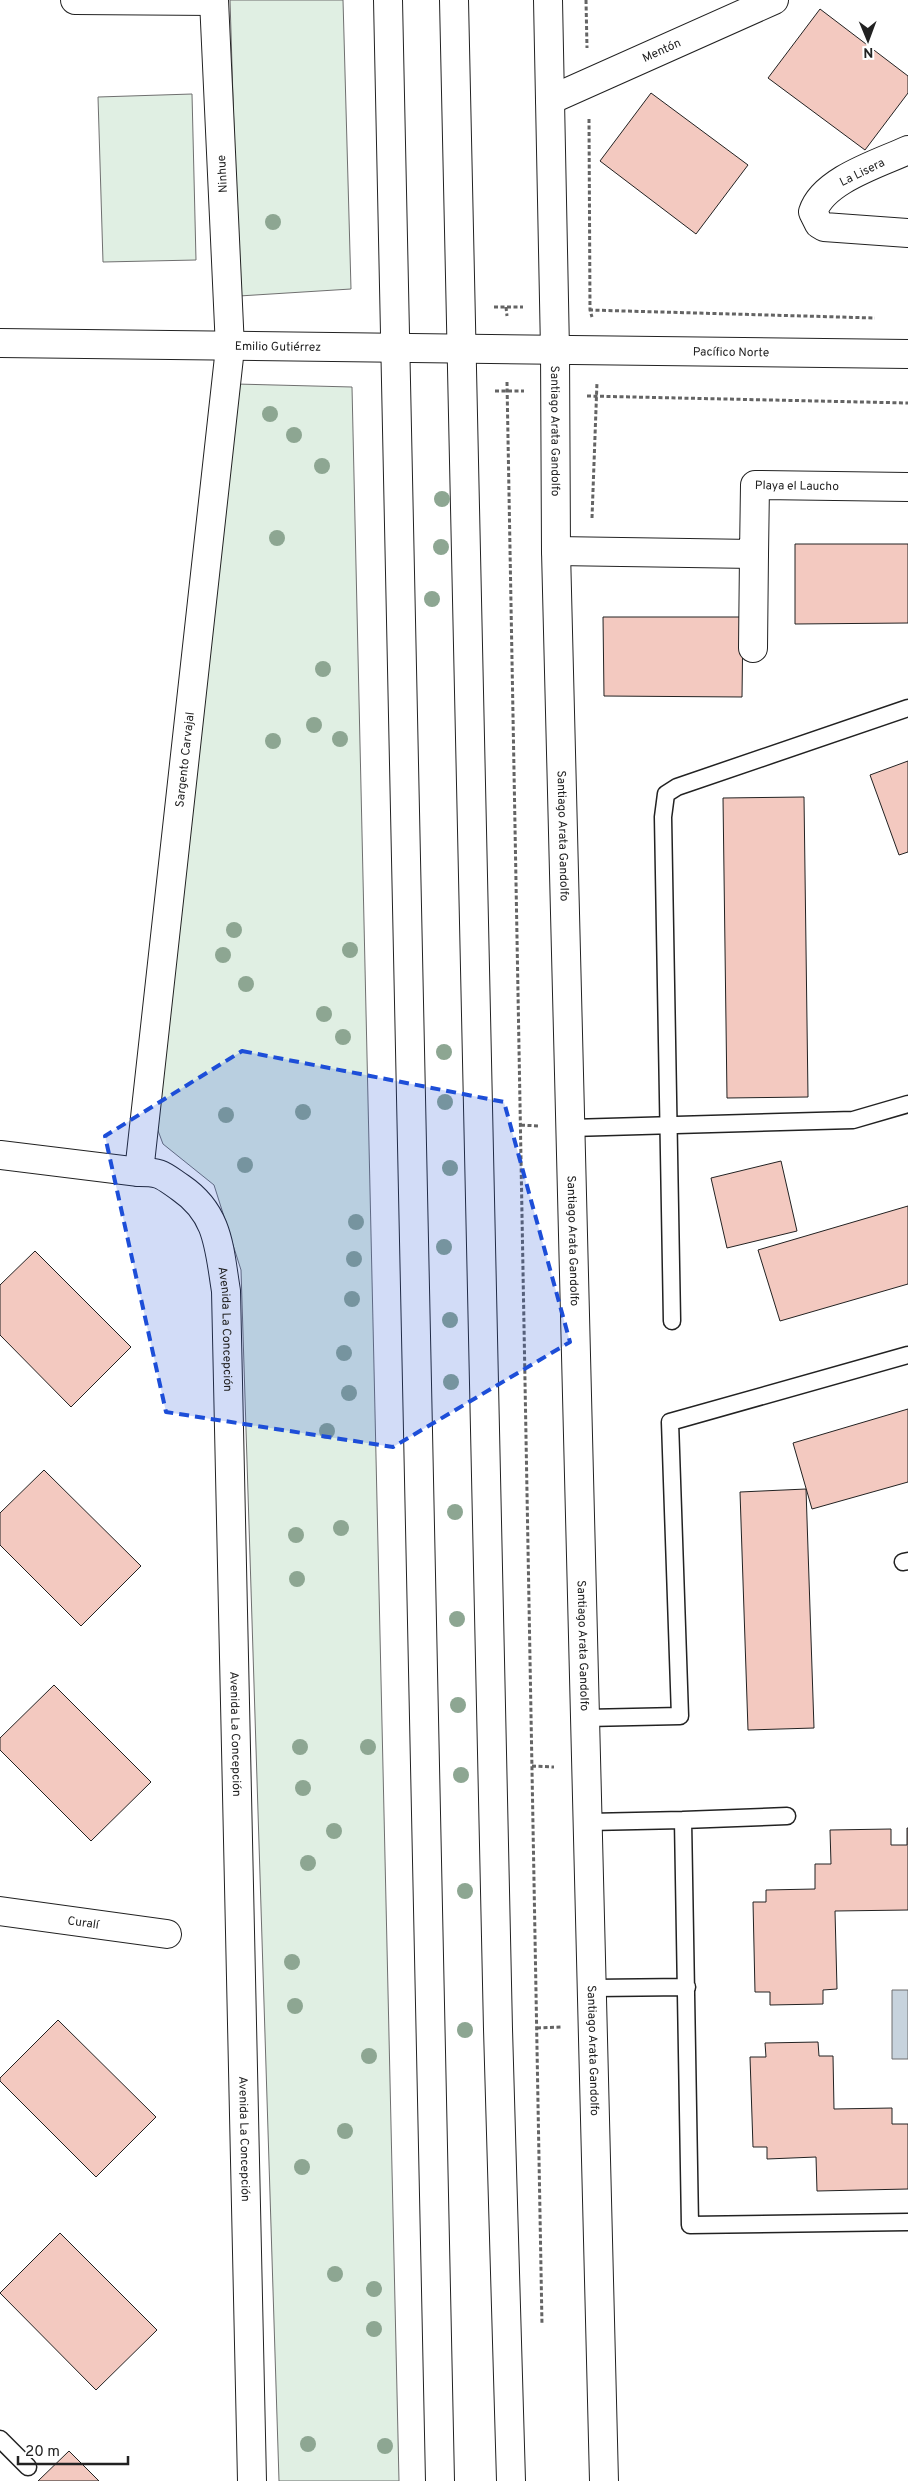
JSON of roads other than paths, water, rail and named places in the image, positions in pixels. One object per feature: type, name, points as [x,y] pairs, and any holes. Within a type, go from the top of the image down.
[{"type":"street","points":[[75,0],[214,0]]},
{"type":"street","name":"Ninhue","points":[[214,0],[230,348]]},
{"type":"street","points":[[388,0],[440,2481]]},
{"type":"street","points":[[454,0],[460,349],[498,2029],[511,2481]]},
{"type":"street","name":"Santiago Arata Gandolfo","points":[[548,0],[555,350],[556,551],[604,2481]]},
{"type":"street","name":"Mentón","points":[[550,100],[774,0]]},
{"type":"street","name":"La Lisera","points":[[908,150],[839,182],[825,193],[813,212],[819,224],[824,227],[908,233]]},
{"type":"street","name":"Emilio Gutiérrez","points":[[0,343],[230,348],[555,350]]},
{"type":"street","name":"Sargento Carvajal","points":[[139,1172],[230,348]]},
{"type":"street","name":"Pacífico Norte","points":[[555,350],[908,354]]},
{"type":"street","name":"Playa el Laucho","points":[[753,648],[755,485],[908,487]]},
{"type":"street","points":[[556,551],[754,554]]},
{"type":"street","name":"Avenida La Concepción","points":[[0,1155],[139,1172],[159,1172],[196,1198],[208,1214],[216,1234],[226,1291],[252,2481]]},
{"type":"street","name":"Curalí","points":[[0,1911],[166,1934]]},
{"type":"lane","points":[[672,1321],[663,817],[666,794],[678,787],[908,708]]},
{"type":"lane","points":[[571,1128],[669,1127],[853,1120],[908,1104]]},
{"type":"lane","points":[[586,1718],[680,1716],[670,1422],[908,1355]]},
{"type":"lane","points":[[589,1822],[787,1816]]},
{"type":"lane","points":[[683,1820],[690,2225],[908,2222]]},
{"type":"lane","points":[[593,1988],[687,1987]]},
{"type":"lane","points":[[0,2439],[28,2467]]}]
